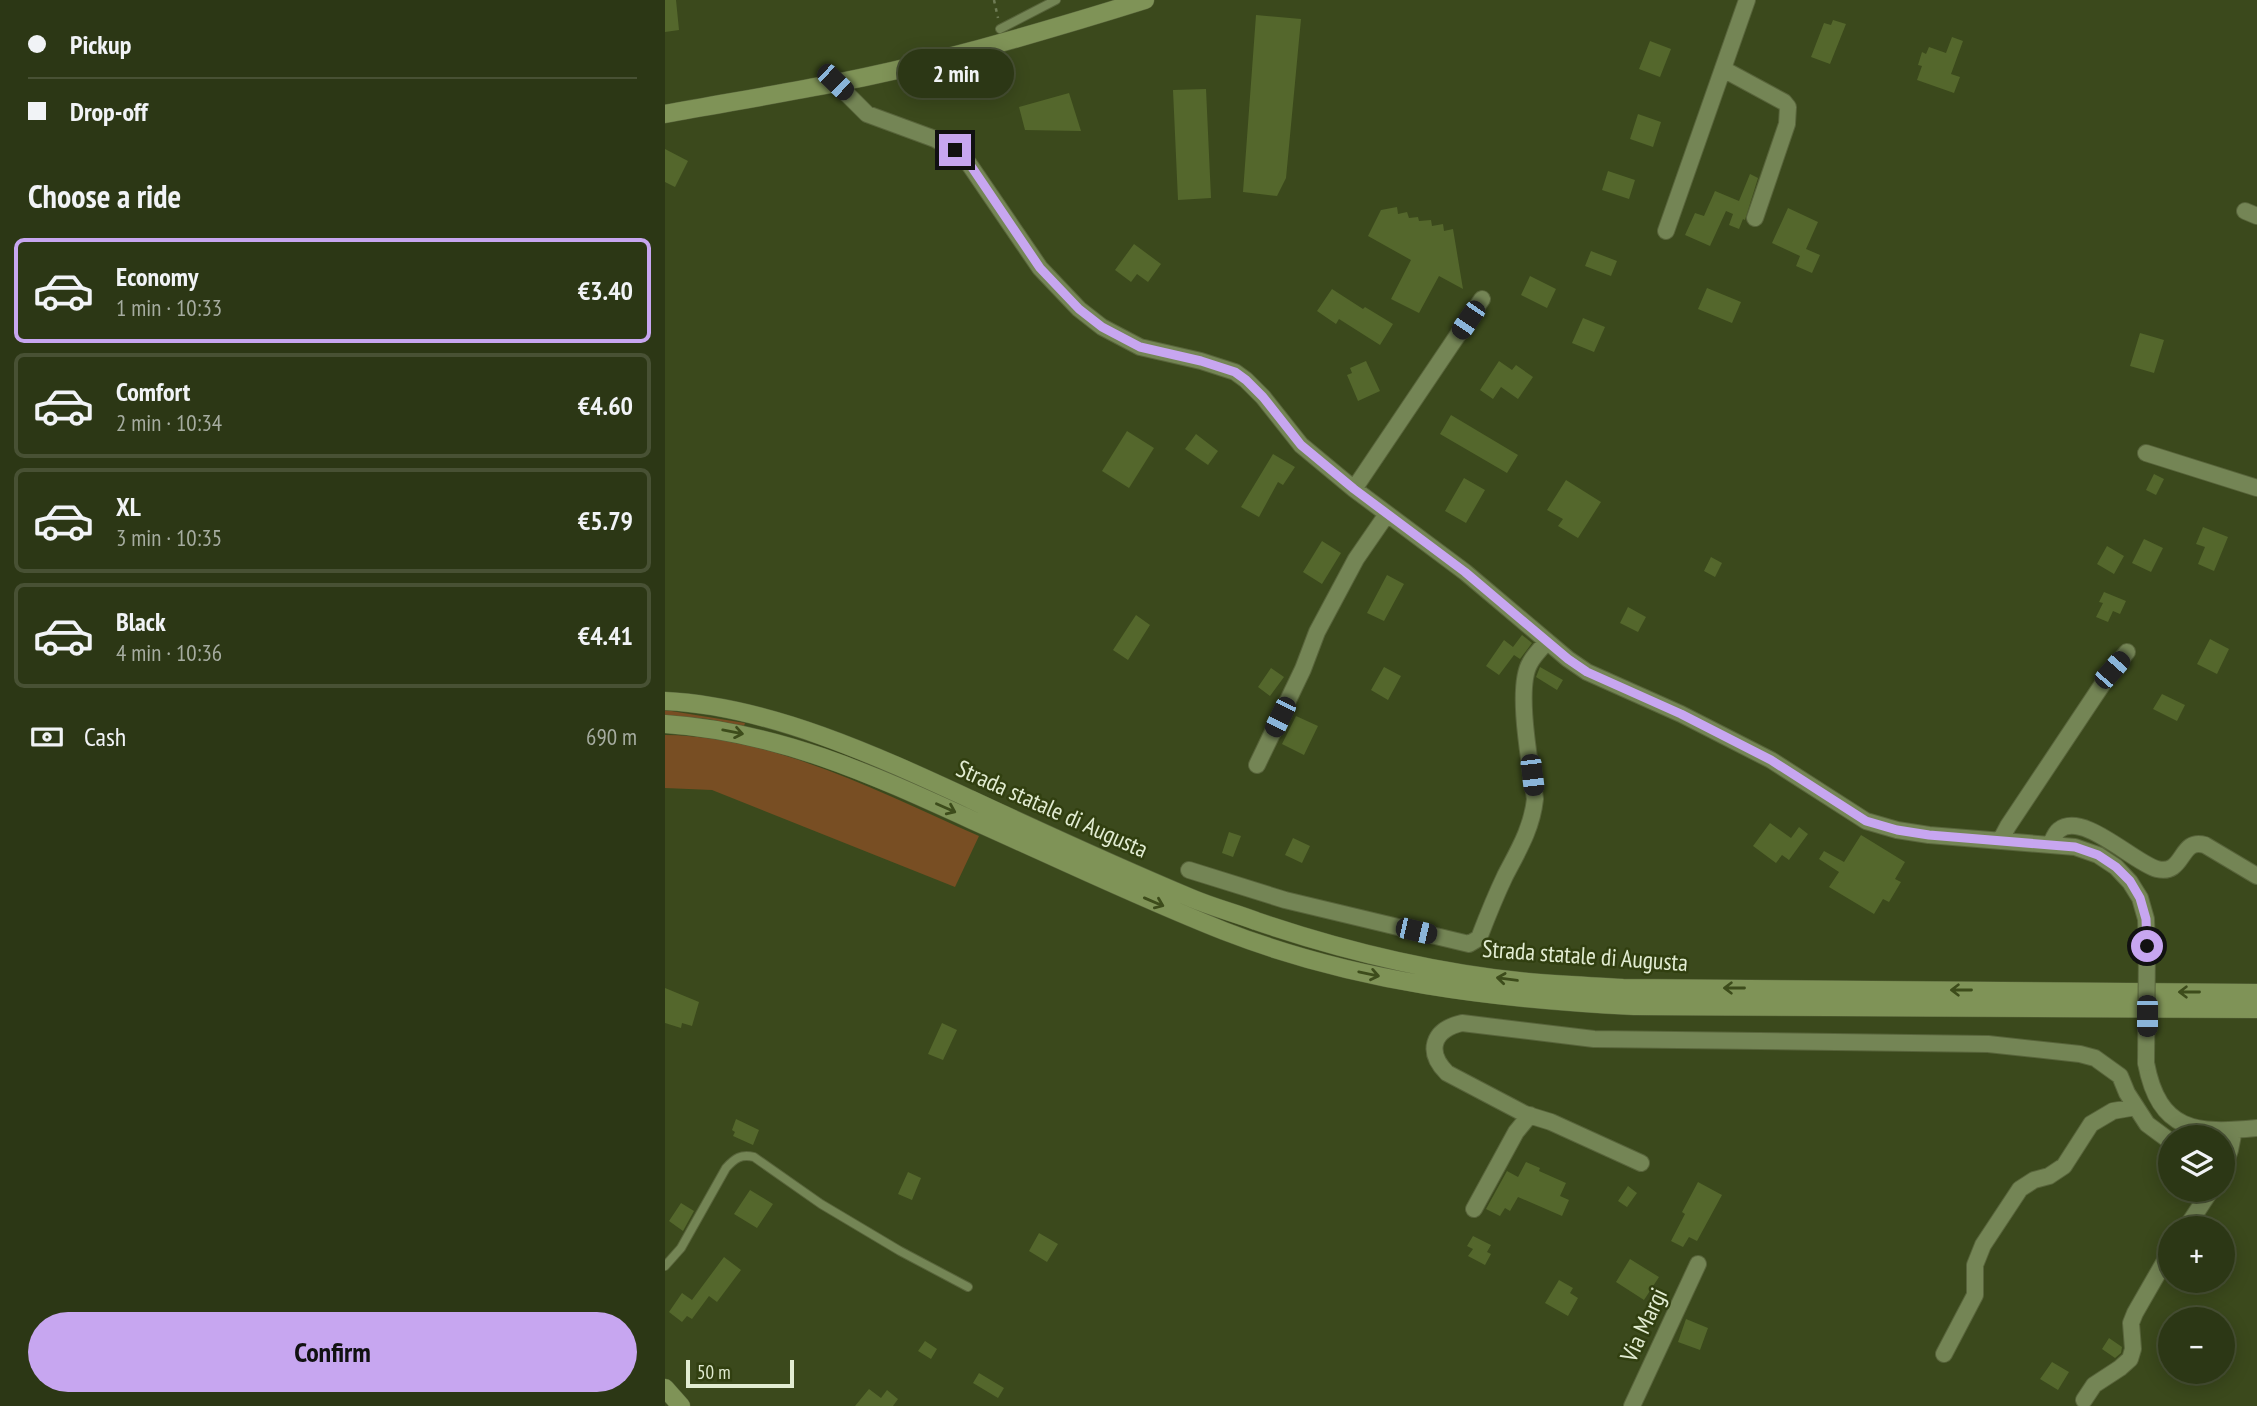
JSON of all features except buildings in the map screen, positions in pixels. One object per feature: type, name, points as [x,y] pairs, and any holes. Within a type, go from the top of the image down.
[{"type":"main road","points":[[665,114],[940,59],[1000,31],[1065,25],[1145,0]]},
{"type":"main road","name":"Strada statale di Augusta","points":[[665,701],[772,720],[815,734],[879,757],[1110,864],[1195,900],[1302,937],[1368,955],[1443,970],[1528,982],[1623,988],[2257,993]]},
{"type":"main road","name":"Strada statale di Augusta","points":[[665,724],[711,727],[742,733],[814,754],[873,775],[1227,932],[1335,967],[1448,990],[1553,1002],[1634,1006],[2257,1009]]},
{"type":"main road","points":[[665,1388],[681,1406]]},
{"type":"street","points":[[1667,231],[1747,0]]},
{"type":"street","points":[[1723,69],[1784,102],[1788,107],[1787,124],[1755,218]]},
{"type":"street","points":[[835,82],[867,114],[935,139],[955,150],[969,163],[1040,268],[1079,309],[1102,327],[1140,347],[1235,372],[1263,397],[1301,445],[1354,489],[1465,572],[1587,672],[1681,714],[1771,760],[1866,821],[1897,830],[2075,847],[2098,855],[2116,867],[2130,881],[2140,898],[2146,919],[2146,1063],[2152,1089],[2170,1114],[2188,1125]]},
{"type":"street","points":[[1354,489],[1482,299]]},
{"type":"street","points":[[2146,453],[2257,488]]},
{"type":"street","points":[[1257,765],[1303,669],[1317,632],[1356,559],[1388,514]]},
{"type":"street","points":[[1189,870],[1285,900],[1469,943],[1479,938],[1491,905],[1534,815],[1535,799],[1523,703],[1525,674],[1529,663],[1547,641]]},
{"type":"street","points":[[2000,841],[2112,670],[2127,652]]},
{"type":"street","points":[[2051,844],[2057,831],[2064,827],[2079,827],[2101,836],[2141,862],[2157,869],[2168,870],[2176,865],[2190,845],[2198,843],[2257,876]]},
{"type":"street","points":[[1641,1163],[1530,1115],[1447,1073],[1438,1064],[1433,1051],[1437,1039],[1444,1030],[1462,1023],[1594,1039],[1987,1044],[2063,1052],[2095,1058],[2109,1066],[2120,1076],[2147,1124],[2158,1132]]},
{"type":"street","points":[[1944,1353],[1975,1295],[1975,1265],[1983,1245],[2020,1189],[2034,1180],[2049,1177],[2064,1166],[2091,1124],[2113,1111],[2136,1107]]},
{"type":"street","points":[[1474,1209],[1516,1132],[1530,1115]]},
{"type":"street","points":[[2235,1130],[2257,1128]]},
{"type":"street","name":"Via Margi","points":[[1632,1406],[1697,1264]]},
{"type":"street","points":[[2084,1399],[2094,1385],[2130,1359],[2133,1349],[2131,1323],[2158,1273]]},
{"type":"lane","points":[[1000,31],[1056,0]]},
{"type":"lane","points":[[665,1266],[681,1248],[726,1168],[736,1158],[745,1155],[754,1157],[821,1204],[900,1251],[968,1287]]},
{"type":"path","points":[[994,0],[1000,31]]},
{"type":"shaded area","points":[[665,710],[745,723],[744,726],[665,715]]},
{"type":"shaded area","points":[[665,735],[706,738],[786,756],[865,785],[979,836],[955,887],[712,790],[665,788]]},
{"type":"route","points":[[955,150],[969,163],[1040,268],[1079,309],[1102,327],[1140,347],[1235,372],[1263,397],[1301,445],[1354,489],[1465,572],[1587,672],[1681,714],[1771,760],[1866,821],[1929,835],[2051,844],[2075,847],[2098,855],[2130,881],[2140,898],[2146,919],[2147,946]]}]
